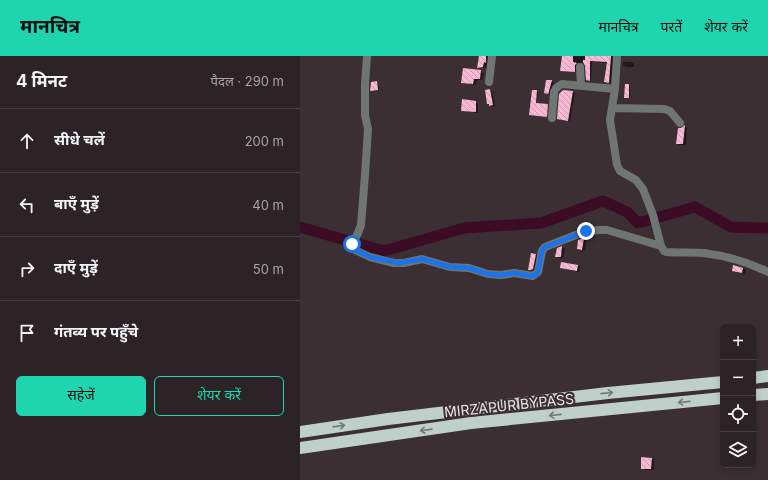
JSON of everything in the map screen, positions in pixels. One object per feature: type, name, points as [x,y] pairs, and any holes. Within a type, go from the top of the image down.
[{"type":"highway","points":[[756,378],[768,376]]},
{"type":"highway","points":[[300,432],[388,419],[600,394],[720,382]]},
{"type":"highway","points":[[756,395],[768,394]]},
{"type":"highway","name":"MIRZAPUR BYPASS","points":[[300,448],[471,423],[720,398]]},
{"type":"street","points":[[367,56],[365,107],[368,129],[364,196],[361,225],[352,244],[353,249],[366,256],[394,263],[404,263],[422,259],[450,267],[469,268],[488,274],[501,275],[514,273],[533,276],[538,272],[542,250],[545,247],[586,231],[607,230],[661,246]]},
{"type":"street","points":[[490,82],[492,56]]},
{"type":"street","points":[[617,56],[611,126],[618,168],[620,171],[632,177],[640,184],[653,216],[661,246],[666,252],[704,253],[727,257],[750,264],[768,272]]},
{"type":"street","points":[[580,67],[581,85]]},
{"type":"street","points":[[552,118],[554,92],[556,88],[562,84],[615,89]]},
{"type":"street","points":[[612,108],[670,110],[680,123]]},
{"type":"building","points":[[479,56],[486,56],[486,63],[484,62],[483,67],[477,68]]},
{"type":"building","points":[[562,56],[573,56],[573,62],[577,63],[575,65],[575,72],[560,71]]},
{"type":"building","points":[[585,56],[611,56],[609,83],[604,82],[607,62],[590,61],[590,81],[586,80],[585,66],[583,62],[583,60],[585,60]]},
{"type":"building","points":[[463,68],[481,70],[480,79],[474,79],[473,84],[461,83]]},
{"type":"building","points":[[546,80],[552,80],[548,95],[544,93]]},
{"type":"building","points":[[377,81],[378,90],[370,91],[371,82]]},
{"type":"building","points":[[625,84],[629,84],[629,98],[624,98]]},
{"type":"building","points":[[490,89],[493,105],[489,106],[489,104],[487,104],[485,90]]},
{"type":"building","points":[[532,90],[537,90],[536,103],[548,104],[547,117],[529,115]]},
{"type":"building","points":[[563,90],[573,91],[568,121],[557,119],[559,94]]},
{"type":"building","points":[[462,99],[476,101],[476,112],[461,111]]},
{"type":"building","points":[[685,125],[683,144],[676,144],[678,128]]},
{"type":"building","points":[[584,238],[582,250],[577,249],[578,240]]},
{"type":"building","points":[[562,246],[561,257],[555,257],[557,248]]},
{"type":"building","points":[[531,253],[536,254],[533,269],[528,270]]},
{"type":"building","points":[[561,262],[578,265],[577,271],[560,268]]},
{"type":"building","points":[[733,265],[743,268],[742,273],[732,271]]},
{"type":"building","points":[[641,457],[652,458],[651,469],[641,469]]},
{"type":"waterway","points":[[300,227],[384,251],[464,228],[541,223],[603,201],[627,212],[638,223],[695,207],[731,227],[768,228]]},
{"type":"route","points":[[352,244],[351,246],[353,249],[366,256],[394,263],[404,263],[422,259],[454,268],[469,268],[488,274],[501,275],[514,273],[533,276],[538,272],[542,250],[545,247],[586,231]]}]
